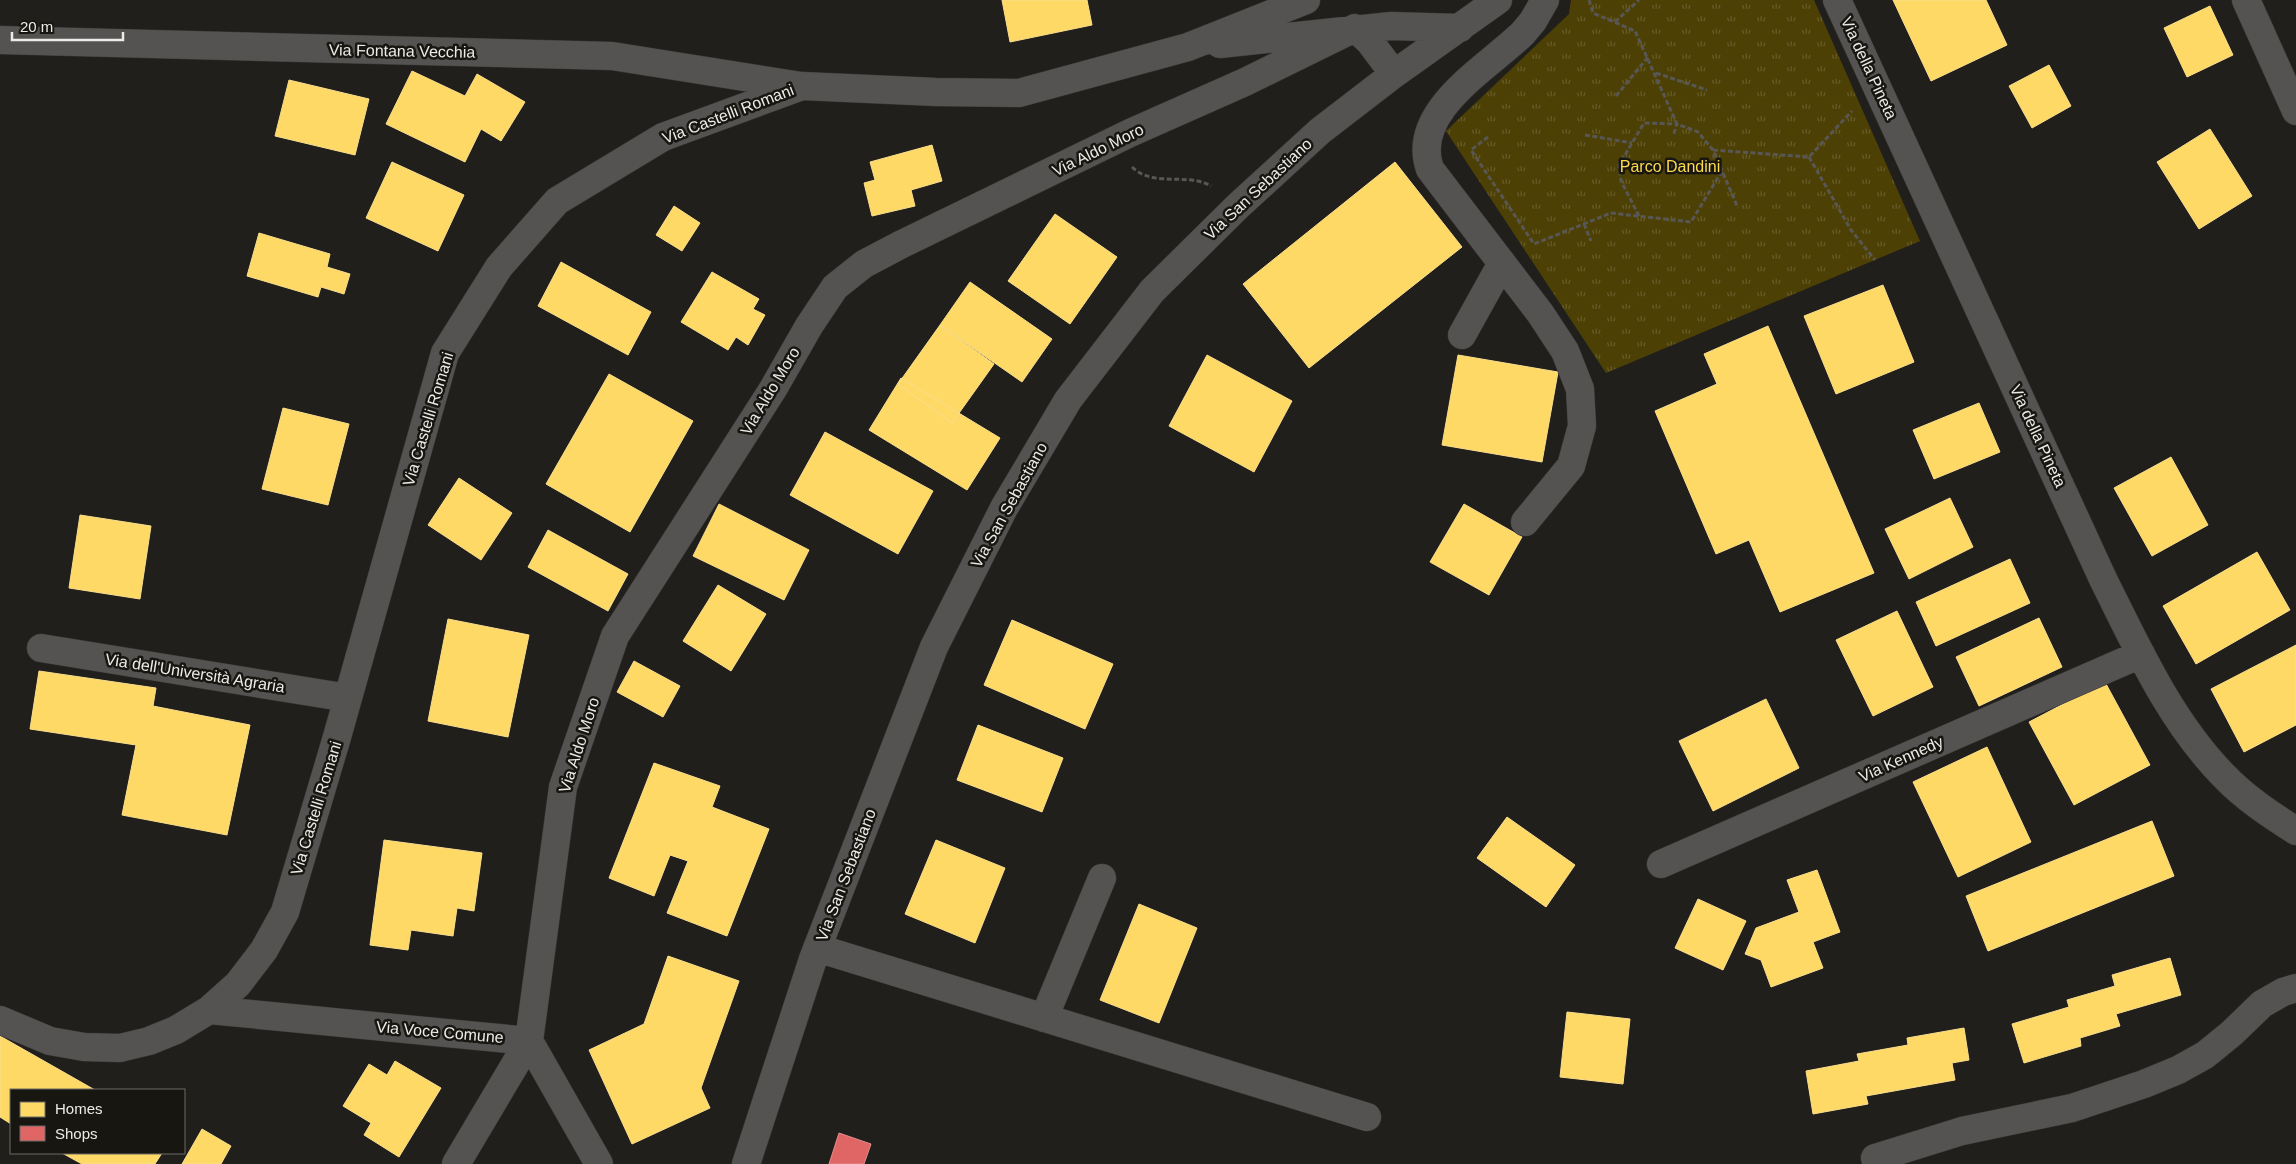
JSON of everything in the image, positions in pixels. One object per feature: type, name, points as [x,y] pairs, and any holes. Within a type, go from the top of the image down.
[{"type":"street","points":[[1188,47],[1306,0]]},
{"type":"street","name":"Via San Sebastiano","points":[[746,1164],[817,948],[934,648],[1004,508],[1074,392],[1152,291],[1238,206],[1320,131],[1394,74],[1498,0]]},
{"type":"street","points":[[1525,522],[1571,466],[1578,448],[1583,411],[1580,390],[1565,351],[1502,263],[1430,169],[1426,157],[1426,144],[1438,113],[1449,100],[1524,33],[1545,0]]},
{"type":"street","name":"Via della Pineta","points":[[1837,0],[2103,579],[2141,654],[2168,702],[2186,729],[2224,777],[2250,799],[2296,832]]},
{"type":"street","points":[[2246,0],[2290,83],[2296,111]]},
{"type":"street","points":[[1188,47],[1355,28],[1391,26],[1460,28]]},
{"type":"street","points":[[1355,28],[1370,42],[1394,74]]},
{"type":"street","name":"Via Aldo Moro","points":[[530,1040],[563,787],[616,636],[773,390],[809,326],[835,287],[864,264],[902,244],[1116,140],[1245,82],[1355,28]]},
{"type":"street","name":"Via Fontana Vecchia","points":[[0,40],[612,56],[802,86]]},
{"type":"street","name":"Via Castelli Romani","points":[[0,1020],[50,1040],[84,1047],[120,1048],[150,1041],[167,1034],[209,1010],[238,984],[264,950],[285,912],[348,698],[445,353],[499,267],[557,201],[663,137],[802,86],[936,92],[1019,93],[1188,47]]},
{"type":"street","points":[[1462,335],[1502,263]]},
{"type":"street","name":"Via dell'Università Agraria","points":[[41,648],[348,698]]},
{"type":"street","name":"Via Kennedy","points":[[1662,864],[2141,654]]},
{"type":"street","points":[[1044,1018],[1102,878]]},
{"type":"street","points":[[817,948],[1367,1117]]},
{"type":"street","points":[[1875,1158],[1962,1131],[2064,1110],[2144,1084],[2178,1070],[2204,1054],[2232,1033],[2262,1004],[2283,992],[2296,988]]},
{"type":"street","name":"Via Voce Comune","points":[[209,1010],[530,1040]]},
{"type":"street","points":[[456,1164],[530,1040]]},
{"type":"street","points":[[530,1040],[599,1164]]},
{"type":"path","points":[[1589,0],[1593,13],[1635,31],[1677,124],[1673,136]]},
{"type":"path","points":[[1615,22],[1639,0]]},
{"type":"path","points":[[1616,96],[1648,57]]},
{"type":"path","points":[[1655,72],[1707,90]]},
{"type":"path","points":[[1809,157],[1877,85]]},
{"type":"path","points":[[1639,216],[1621,181],[1619,165],[1644,123],[1677,124],[1698,132],[1713,150],[1738,208]]},
{"type":"path","points":[[1584,135],[1632,143]]},
{"type":"path","points":[[1488,137],[1471,150],[1534,244],[1611,213],[1691,222],[1722,171]]},
{"type":"path","points":[[1116,140],[1128,162],[1138,173],[1150,177],[1206,183],[1238,206]]},
{"type":"path","points":[[1713,150],[1809,157]]},
{"type":"path","points":[[1809,157],[1851,230],[1875,260]]},
{"type":"path","points":[[1584,224],[1591,241]]},
{"type":"green space","name":"Parco Dandini","points":[[1571,0],[1814,0],[1920,241],[1606,373],[1446,131],[1569,14]]},
{"type":"building: Homes","points":[[1002,0],[1087,0],[1092,25],[1010,42]]},
{"type":"building: Homes","points":[[1893,0],[1986,0],[2007,45],[1931,81]]},
{"type":"building: Homes","points":[[2210,6],[2233,55],[2187,77],[2164,28]]},
{"type":"building: Homes","points":[[2049,65],[2071,106],[2032,128],[2009,86]]},
{"type":"building: Homes","points":[[412,71],[465,96],[477,74],[525,102],[501,141],[481,129],[465,162],[386,124]]},
{"type":"building: Homes","points":[[289,80],[369,99],[355,155],[275,136]]},
{"type":"building: Homes","points":[[2210,129],[2252,196],[2199,229],[2157,162]]},
{"type":"building: Homes","points":[[932,145],[942,181],[911,190],[915,206],[872,216],[864,183],[875,180],[870,162]]},
{"type":"building: Homes","points":[[392,162],[464,195],[438,251],[366,218]]},
{"type":"building: Homes","points":[[1395,162],[1462,247],[1309,368],[1243,284]]},
{"type":"building: Homes","points":[[674,206],[700,223],[682,251],[656,235]]},
{"type":"building: Homes","points":[[1055,214],[1117,257],[1070,324],[1008,281]]},
{"type":"building: Homes","points":[[259,233],[330,254],[327,267],[350,274],[344,294],[321,287],[318,297],[247,276]]},
{"type":"building: Homes","points":[[561,262],[651,312],[628,355],[538,306]]},
{"type":"building: Homes","points":[[712,272],[759,299],[753,309],[765,315],[748,345],[736,337],[728,350],[681,322]]},
{"type":"building: Homes","points":[[970,282],[1052,339],[1022,382],[940,325]]},
{"type":"building: Homes","points":[[1883,285],[1914,362],[1836,394],[1804,316]]},
{"type":"building: Homes","points":[[940,325],[994,364],[952,423],[898,384]]},
{"type":"building: Homes","points":[[1768,326],[1874,573],[1780,612],[1749,540],[1716,554],[1655,411],[1717,384],[1704,354]]},
{"type":"building: Homes","points":[[1207,355],[1292,401],[1254,472],[1169,426]]},
{"type":"building: Homes","points":[[1458,355],[1558,372],[1542,462],[1442,445]]},
{"type":"building: Homes","points":[[609,374],[693,421],[630,532],[546,484]]},
{"type":"building: Homes","points":[[901,378],[1000,438],[967,490],[869,430]]},
{"type":"building: Homes","points":[[1979,403],[2000,452],[1934,479],[1913,430]]},
{"type":"building: Homes","points":[[283,408],[349,424],[328,505],[262,489]]},
{"type":"building: Homes","points":[[825,432],[933,491],[898,554],[790,495]]},
{"type":"building: Homes","points":[[2171,457],[2208,525],[2152,556],[2114,488]]},
{"type":"building: Homes","points":[[459,478],[512,513],[481,560],[428,525]]},
{"type":"building: Homes","points":[[1950,498],[1973,547],[1909,579],[1885,529]]},
{"type":"building: Homes","points":[[719,504],[809,550],[784,600],[693,556]]},
{"type":"building: Homes","points":[[1464,504],[1522,537],[1489,595],[1430,562]]},
{"type":"building: Homes","points":[[80,515],[151,526],[140,599],[69,588]]},
{"type":"building: Homes","points":[[548,530],[628,574],[608,611],[528,567]]},
{"type":"building: Homes","points":[[2257,552],[2290,610],[2196,664],[2163,606]]},
{"type":"building: Homes","points":[[2010,559],[2030,603],[1936,646],[1916,602]]},
{"type":"building: Homes","points":[[718,585],[766,614],[731,671],[683,641]]},
{"type":"building: Homes","points":[[1897,611],[1933,687],[1873,716],[1836,640]]},
{"type":"building: Homes","points":[[2039,618],[2062,667],[1979,706],[1956,657]]},
{"type":"building: Homes","points":[[448,619],[529,635],[508,737],[428,721]]},
{"type":"building: Homes","points":[[1012,620],[1113,664],[1085,729],[984,685]]},
{"type":"building: Homes","points":[[2296,645],[2296,725],[2244,752],[2211,689]]},
{"type":"building: Homes","points":[[634,661],[680,686],[663,717],[617,692]]},
{"type":"building: Homes","points":[[39,671],[156,688],[153,706],[250,725],[227,835],[122,815],[136,745],[30,729]]},
{"type":"building: Homes","points":[[2105,682],[2150,765],[2074,805],[2029,722]]},
{"type":"building: Homes","points":[[1766,699],[1799,768],[1713,811],[1679,741]]},
{"type":"building: Homes","points":[[978,725],[1063,758],[1042,812],[957,780]]},
{"type":"building: Homes","points":[[1987,747],[2031,842],[1958,877],[1913,782]]},
{"type":"building: Homes","points":[[654,763],[720,786],[712,807],[769,829],[727,936],[667,913],[688,861],[670,855],[654,896],[609,878]]},
{"type":"building: Homes","points":[[1507,817],[1575,865],[1546,907],[1477,858]]},
{"type":"building: Homes","points":[[2152,821],[2174,876],[1988,951],[1966,896]]},
{"type":"building: Homes","points":[[384,840],[482,853],[474,911],[457,908],[453,936],[411,930],[408,950],[370,945]]},
{"type":"building: Homes","points":[[936,840],[1005,868],[975,943],[905,914]]},
{"type":"building: Homes","points":[[1817,870],[1840,932],[1813,942],[1823,968],[1771,987],[1761,960],[1745,954],[1756,928],[1799,912],[1787,880]]},
{"type":"building: Homes","points":[[1698,899],[1746,921],[1723,970],[1675,948]]},
{"type":"building: Homes","points":[[1139,904],[1197,928],[1159,1023],[1100,1000]]},
{"type":"building: Homes","points":[[668,956],[739,981],[701,1088],[710,1108],[632,1144],[589,1050],[644,1024]]},
{"type":"building: Homes","points":[[2170,958],[2181,995],[2116,1014],[2120,1026],[2080,1038],[2081,1046],[2024,1063],[2012,1024],[2069,1007],[2067,1000],[2115,986],[2112,975]]},
{"type":"building: Homes","points":[[1567,1012],[1630,1019],[1623,1084],[1560,1077]]},
{"type":"building: Homes","points":[[1964,1028],[1969,1060],[1952,1063],[1955,1080],[1866,1096],[1868,1104],[1813,1114],[1806,1071],[1859,1061],[1857,1054],[1908,1045],[1907,1038]]},
{"type":"building: Homes","points":[[0,1036],[93,1089],[10,1089],[10,1123],[0,1117]]},
{"type":"building: Homes","points":[[395,1061],[441,1088],[399,1157],[364,1135],[371,1123],[343,1106],[369,1064],[387,1075]]},
{"type":"building: Homes","points":[[202,1129],[231,1146],[221,1164],[182,1164]]},
{"type":"building: Homes","points":[[64,1154],[161,1154],[155,1164],[82,1164]]},
{"type":"building: Shops","points":[[839,1133],[871,1144],[864,1164],[829,1164]]}]
